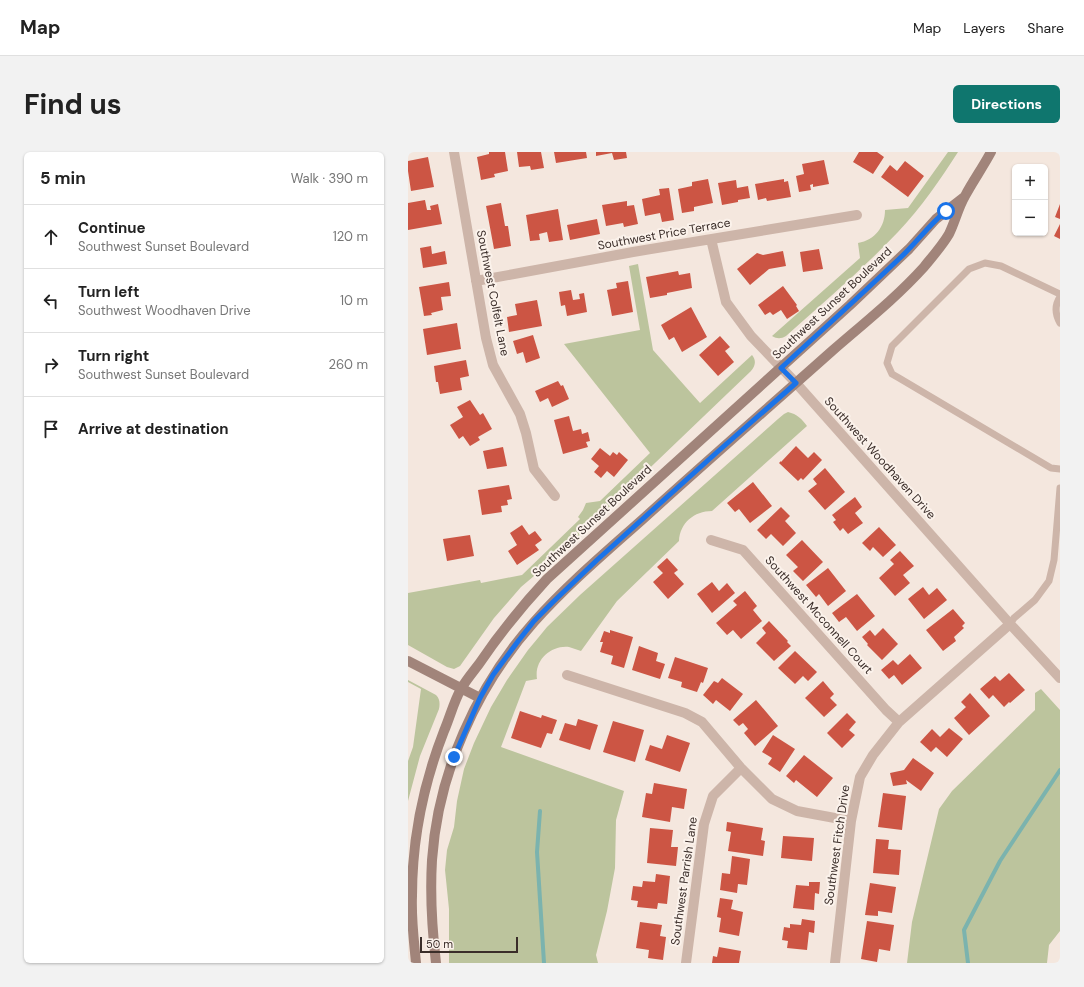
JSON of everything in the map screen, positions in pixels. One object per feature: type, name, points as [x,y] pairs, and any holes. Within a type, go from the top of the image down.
[{"type":"main road","name":"Southwest Sunset Boulevard","points":[[436,963],[431,919],[431,882],[437,822],[454,757],[480,698],[493,675],[534,621],[580,575],[878,311],[923,267],[948,235],[964,197],[992,152]]},
{"type":"main road","name":"Southwest Sunset Boulevard","points":[[416,963],[412,919],[413,855],[423,797],[437,749],[461,689],[493,643],[547,579],[850,306],[905,254],[936,219],[964,197]]},
{"type":"main road","points":[[408,661],[480,698]]},
{"type":"street","name":"Southwest Colfelt Lane","points":[[454,152],[486,338],[493,365],[520,414],[534,469],[555,496]]},
{"type":"street","name":"Southwest Price Terrace","points":[[476,281],[633,252],[857,215]]},
{"type":"street","name":"Southwest Woodhaven Drive","points":[[711,239],[726,302],[751,336],[796,383],[1010,624],[1060,678]]},
{"type":"street","name":"Southwest Mcconnell Court","points":[[711,540],[743,550],[886,710],[899,722]]},
{"type":"street","name":"Southwest Fitch Drive","points":[[835,963],[851,822],[860,777],[873,755],[899,722],[1010,624]]},
{"type":"street","points":[[567,675],[685,713],[702,722],[741,768],[772,799],[797,811],[851,822]]},
{"type":"street","name":"Southwest Parrish Lane","points":[[686,963],[704,824],[713,796],[741,768]]},
{"type":"lane","points":[[1060,294],[1000,266],[986,263],[969,269],[892,346],[887,363],[892,374],[1051,468],[1060,469]]},
{"type":"lane","points":[[1060,297],[1055,313],[1060,323]]},
{"type":"lane","points":[[1010,624],[1014,618],[1035,600],[1049,581],[1054,560],[1060,488]]},
{"type":"green space","points":[[948,152],[958,152],[930,194],[885,246],[786,336],[776,338],[772,336],[860,258],[858,243],[869,239],[878,232],[885,216],[885,210],[908,208]]},
{"type":"green space","points":[[638,264],[653,350],[700,403],[752,355],[755,365],[751,371],[560,554],[521,587],[494,618],[460,666],[454,669],[447,667],[408,645],[408,593],[480,580],[481,583],[522,575],[580,519],[578,517],[586,503],[600,501],[650,453],[564,344],[640,330],[629,266]]},
{"type":"green space","points":[[788,412],[799,417],[807,426],[712,511],[699,513],[689,519],[682,529],[679,541],[617,601],[581,651],[569,647],[562,647],[556,648],[545,655],[538,666],[537,679],[526,681],[501,747],[624,791],[616,820],[615,868],[607,911],[596,955],[598,963],[449,963],[449,909],[445,870],[447,850],[454,827],[457,801],[464,769],[474,743],[491,707],[507,680],[528,650],[547,627],[580,595],[778,419]]},
{"type":"green space","points":[[408,680],[436,695],[440,703],[420,756],[408,801],[408,761],[413,747],[421,689],[408,682]]},
{"type":"green space","points":[[1041,689],[1060,710],[1060,931],[1049,945],[1047,963],[907,963],[912,922],[939,809],[952,791],[1035,710],[1035,693]]},
{"type":"building","points":[[489,152],[505,152],[508,171],[494,174],[495,177],[481,180],[477,157],[489,154]]},
{"type":"building","points":[[517,152],[541,152],[544,168],[531,170],[530,166],[519,167]]},
{"type":"building","points":[[554,152],[586,152],[587,158],[556,163]]},
{"type":"building","points":[[596,152],[626,152],[627,158],[614,160],[612,153],[596,156]]},
{"type":"building","points":[[859,152],[877,152],[884,157],[873,174],[853,162]]},
{"type":"building","points":[[428,157],[434,187],[411,191],[408,161]]},
{"type":"building","points":[[824,160],[829,184],[813,187],[813,184],[810,185],[811,190],[799,192],[796,176],[804,174],[802,164]]},
{"type":"building","points":[[905,161],[924,176],[908,197],[881,177],[890,165],[897,171]]},
{"type":"building","points":[[708,179],[713,203],[694,207],[694,211],[682,213],[678,189],[692,186],[692,182]]},
{"type":"building","points":[[784,179],[784,182],[788,181],[791,197],[767,201],[766,198],[758,200],[755,184]]},
{"type":"building","points":[[736,180],[737,188],[748,186],[750,198],[722,205],[718,183]]},
{"type":"building","points":[[669,188],[674,220],[662,222],[660,213],[645,216],[642,199],[660,195],[659,189]]},
{"type":"building","points":[[425,200],[427,210],[431,210],[430,206],[438,204],[442,224],[408,230],[408,203]]},
{"type":"building","points":[[627,201],[627,206],[634,205],[638,224],[624,227],[623,223],[606,226],[602,205]]},
{"type":"building","points":[[501,203],[505,226],[508,226],[511,246],[494,249],[486,206]]},
{"type":"building","points":[[1060,204],[1060,219],[1055,217]]},
{"type":"building","points":[[558,209],[563,240],[549,242],[547,232],[539,234],[540,240],[530,241],[526,215]]},
{"type":"building","points":[[597,219],[600,234],[570,240],[567,225]]},
{"type":"building","points":[[1060,224],[1060,239],[1054,236]]},
{"type":"building","points":[[431,246],[432,254],[445,251],[447,264],[423,268],[420,248]]},
{"type":"building","points":[[819,249],[823,269],[803,272],[800,252]]},
{"type":"building","points":[[783,251],[786,266],[769,269],[750,285],[737,269],[757,253],[763,255]]},
{"type":"building","points":[[678,271],[679,275],[690,273],[692,288],[650,298],[646,277]]},
{"type":"building","points":[[628,281],[633,312],[612,316],[607,290],[617,288],[616,283]]},
{"type":"building","points":[[449,282],[451,296],[441,297],[443,310],[431,313],[432,315],[424,316],[419,287]]},
{"type":"building","points":[[783,286],[797,305],[796,306],[799,311],[787,319],[781,310],[773,315],[770,312],[765,315],[758,305]]},
{"type":"building","points":[[571,290],[573,300],[580,299],[579,294],[584,293],[587,312],[567,316],[565,305],[561,306],[559,292]]},
{"type":"building","points":[[537,300],[542,326],[509,332],[507,317],[517,315],[515,304]]},
{"type":"building","points":[[691,307],[707,337],[682,352],[674,337],[669,340],[661,325]]},
{"type":"building","points":[[457,323],[461,349],[427,355],[423,329]]},
{"type":"building","points":[[533,335],[540,358],[526,363],[523,352],[517,354],[513,341]]},
{"type":"building","points":[[720,336],[730,347],[725,351],[734,362],[718,376],[699,355]]},
{"type":"building","points":[[466,360],[469,376],[460,378],[462,390],[440,394],[438,382],[436,382],[434,366]]},
{"type":"building","points":[[558,381],[561,386],[563,385],[569,399],[552,407],[548,398],[540,402],[535,391]]},
{"type":"building","points":[[470,400],[480,415],[483,413],[492,429],[478,437],[480,440],[470,446],[463,436],[459,439],[450,425],[463,417],[457,407]]},
{"type":"building","points":[[569,416],[573,431],[581,429],[582,434],[588,432],[590,441],[586,442],[588,447],[563,454],[554,420]]},
{"type":"building","points":[[796,446],[808,458],[814,452],[822,460],[803,480],[801,478],[798,481],[779,463]]},
{"type":"building","points":[[503,447],[507,466],[487,469],[483,451]]},
{"type":"building","points":[[600,448],[610,456],[613,452],[617,455],[619,452],[628,460],[614,477],[607,471],[601,478],[594,472],[599,466],[591,459]]},
{"type":"building","points":[[825,468],[845,492],[825,510],[808,491],[817,484],[813,479]]},
{"type":"building","points":[[753,482],[772,506],[750,523],[739,509],[735,512],[727,503]]},
{"type":"building","points":[[509,485],[512,499],[507,500],[508,505],[501,506],[502,512],[482,515],[478,490]]},
{"type":"building","points":[[855,497],[862,507],[855,513],[863,523],[848,534],[843,528],[840,531],[833,522],[836,520],[832,515]]},
{"type":"building","points":[[781,507],[790,516],[785,521],[796,533],[783,546],[771,534],[766,539],[757,530]]},
{"type":"building","points":[[522,525],[529,535],[535,531],[542,540],[535,545],[539,550],[517,565],[508,551],[517,545],[510,533]]},
{"type":"building","points":[[879,527],[896,545],[883,557],[873,547],[870,551],[862,543]]},
{"type":"building","points":[[470,535],[474,556],[447,561],[443,539]]},
{"type":"building","points":[[802,540],[823,562],[803,581],[793,571],[798,567],[786,555]]},
{"type":"building","points":[[900,551],[914,566],[903,575],[910,583],[895,596],[879,578],[894,564],[890,560]]},
{"type":"building","points":[[667,558],[678,570],[674,573],[684,584],[668,599],[653,582],[663,573],[657,567]]},
{"type":"building","points":[[828,568],[846,591],[828,606],[819,594],[816,597],[806,585]]},
{"type":"building","points":[[712,582],[719,591],[727,583],[735,593],[712,613],[697,594]]},
{"type":"building","points":[[923,587],[929,595],[937,588],[947,600],[924,619],[908,599]]},
{"type":"building","points":[[745,591],[757,606],[753,610],[762,621],[741,639],[733,630],[727,635],[716,623],[737,605],[733,601]]},
{"type":"building","points":[[857,594],[875,616],[857,631],[846,617],[839,622],[832,613]]},
{"type":"building","points":[[953,609],[965,623],[962,626],[964,628],[954,637],[956,641],[943,651],[926,630]]},
{"type":"building","points":[[769,621],[791,646],[774,661],[756,643],[766,633],[762,628]]},
{"type":"building","points":[[883,628],[898,644],[882,660],[867,645],[868,644],[862,637],[870,630],[875,636]]},
{"type":"building","points":[[610,630],[633,637],[624,668],[611,664],[613,656],[600,652],[603,642],[600,642],[604,631],[610,633]]},
{"type":"building","points":[[639,646],[658,653],[656,661],[665,664],[660,679],[632,670]]},
{"type":"building","points":[[795,651],[817,672],[808,681],[803,676],[795,684],[778,668]]},
{"type":"building","points":[[910,654],[922,668],[902,685],[894,675],[889,679],[881,670],[893,660],[898,665]]},
{"type":"building","points":[[675,657],[708,668],[703,683],[701,682],[697,692],[681,687],[682,682],[668,678]]},
{"type":"building","points":[[1009,673],[1025,690],[1004,707],[993,695],[989,699],[980,689],[995,676],[1000,681]]},
{"type":"building","points":[[722,678],[743,694],[730,711],[716,700],[713,704],[703,695],[714,681],[718,683]]},
{"type":"building","points":[[823,681],[834,694],[830,698],[837,705],[824,717],[805,698]]},
{"type":"building","points":[[970,693],[990,716],[969,735],[954,718],[966,707],[961,702]]},
{"type":"building","points":[[756,700],[778,726],[755,746],[744,733],[748,729],[743,723],[739,726],[733,720]]},
{"type":"building","points":[[520,711],[541,718],[542,715],[557,720],[552,734],[547,733],[541,748],[511,738]]},
{"type":"building","points":[[847,713],[856,722],[849,730],[855,735],[842,748],[827,733]]},
{"type":"building","points":[[578,719],[598,725],[590,750],[559,740],[565,723],[576,726]]},
{"type":"building","points":[[613,721],[644,730],[635,762],[603,752]]},
{"type":"building","points":[[949,728],[963,739],[947,757],[936,747],[931,752],[920,742],[932,729],[940,737]]},
{"type":"building","points":[[667,735],[690,743],[680,772],[645,760],[650,745],[662,749]]},
{"type":"building","points":[[773,735],[795,749],[780,772],[768,764],[772,758],[762,752]]},
{"type":"building","points":[[804,755],[833,778],[817,797],[796,780],[794,783],[786,776]]},
{"type":"building","points":[[913,758],[934,773],[921,791],[906,780],[907,784],[893,786],[890,773],[904,770]]},
{"type":"building","points":[[654,783],[687,789],[684,809],[672,807],[670,822],[642,817],[646,793],[652,794]]},
{"type":"building","points":[[883,793],[906,796],[902,830],[878,827]]},
{"type":"building","points":[[727,822],[763,828],[761,840],[765,841],[763,856],[728,851],[731,832],[726,831]]},
{"type":"building","points":[[650,828],[673,830],[671,847],[678,847],[676,866],[647,863]]},
{"type":"building","points":[[783,836],[814,838],[812,861],[781,858]]},
{"type":"building","points":[[876,839],[889,840],[888,849],[901,850],[899,875],[873,873]]},
{"type":"building","points":[[732,856],[750,859],[747,885],[738,884],[737,893],[720,890],[722,873],[730,874]]},
{"type":"building","points":[[656,874],[670,876],[667,904],[658,903],[657,909],[637,907],[638,901],[631,900],[633,886],[642,887],[643,881],[655,882]]},
{"type":"building","points":[[809,882],[820,882],[819,894],[815,893],[814,910],[793,908],[796,885],[809,886]]},
{"type":"building","points":[[870,883],[896,887],[892,913],[878,911],[878,916],[865,915]]},
{"type":"building","points":[[720,898],[733,900],[731,909],[743,912],[739,936],[719,932],[721,918],[717,917]]},
{"type":"building","points":[[802,919],[815,921],[814,933],[809,932],[807,950],[787,948],[788,941],[782,940],[784,927],[790,928],[790,924],[801,925]]},
{"type":"building","points":[[867,921],[894,925],[890,951],[879,949],[877,962],[861,959]]},
{"type":"building","points":[[640,922],[662,925],[660,936],[666,937],[663,960],[648,958],[649,950],[636,948]]},
{"type":"building","points":[[719,947],[741,951],[739,963],[712,963],[713,956],[717,957]]},
{"type":"waterway","points":[[968,963],[964,930],[1000,861],[1060,770]]},
{"type":"waterway","points":[[540,811],[537,852],[544,963]]},
{"type":"route","points":[[454,757],[480,698],[493,675],[534,621],[597,560],[796,383],[781,368],[850,306],[909,249],[936,219],[946,211]]}]
